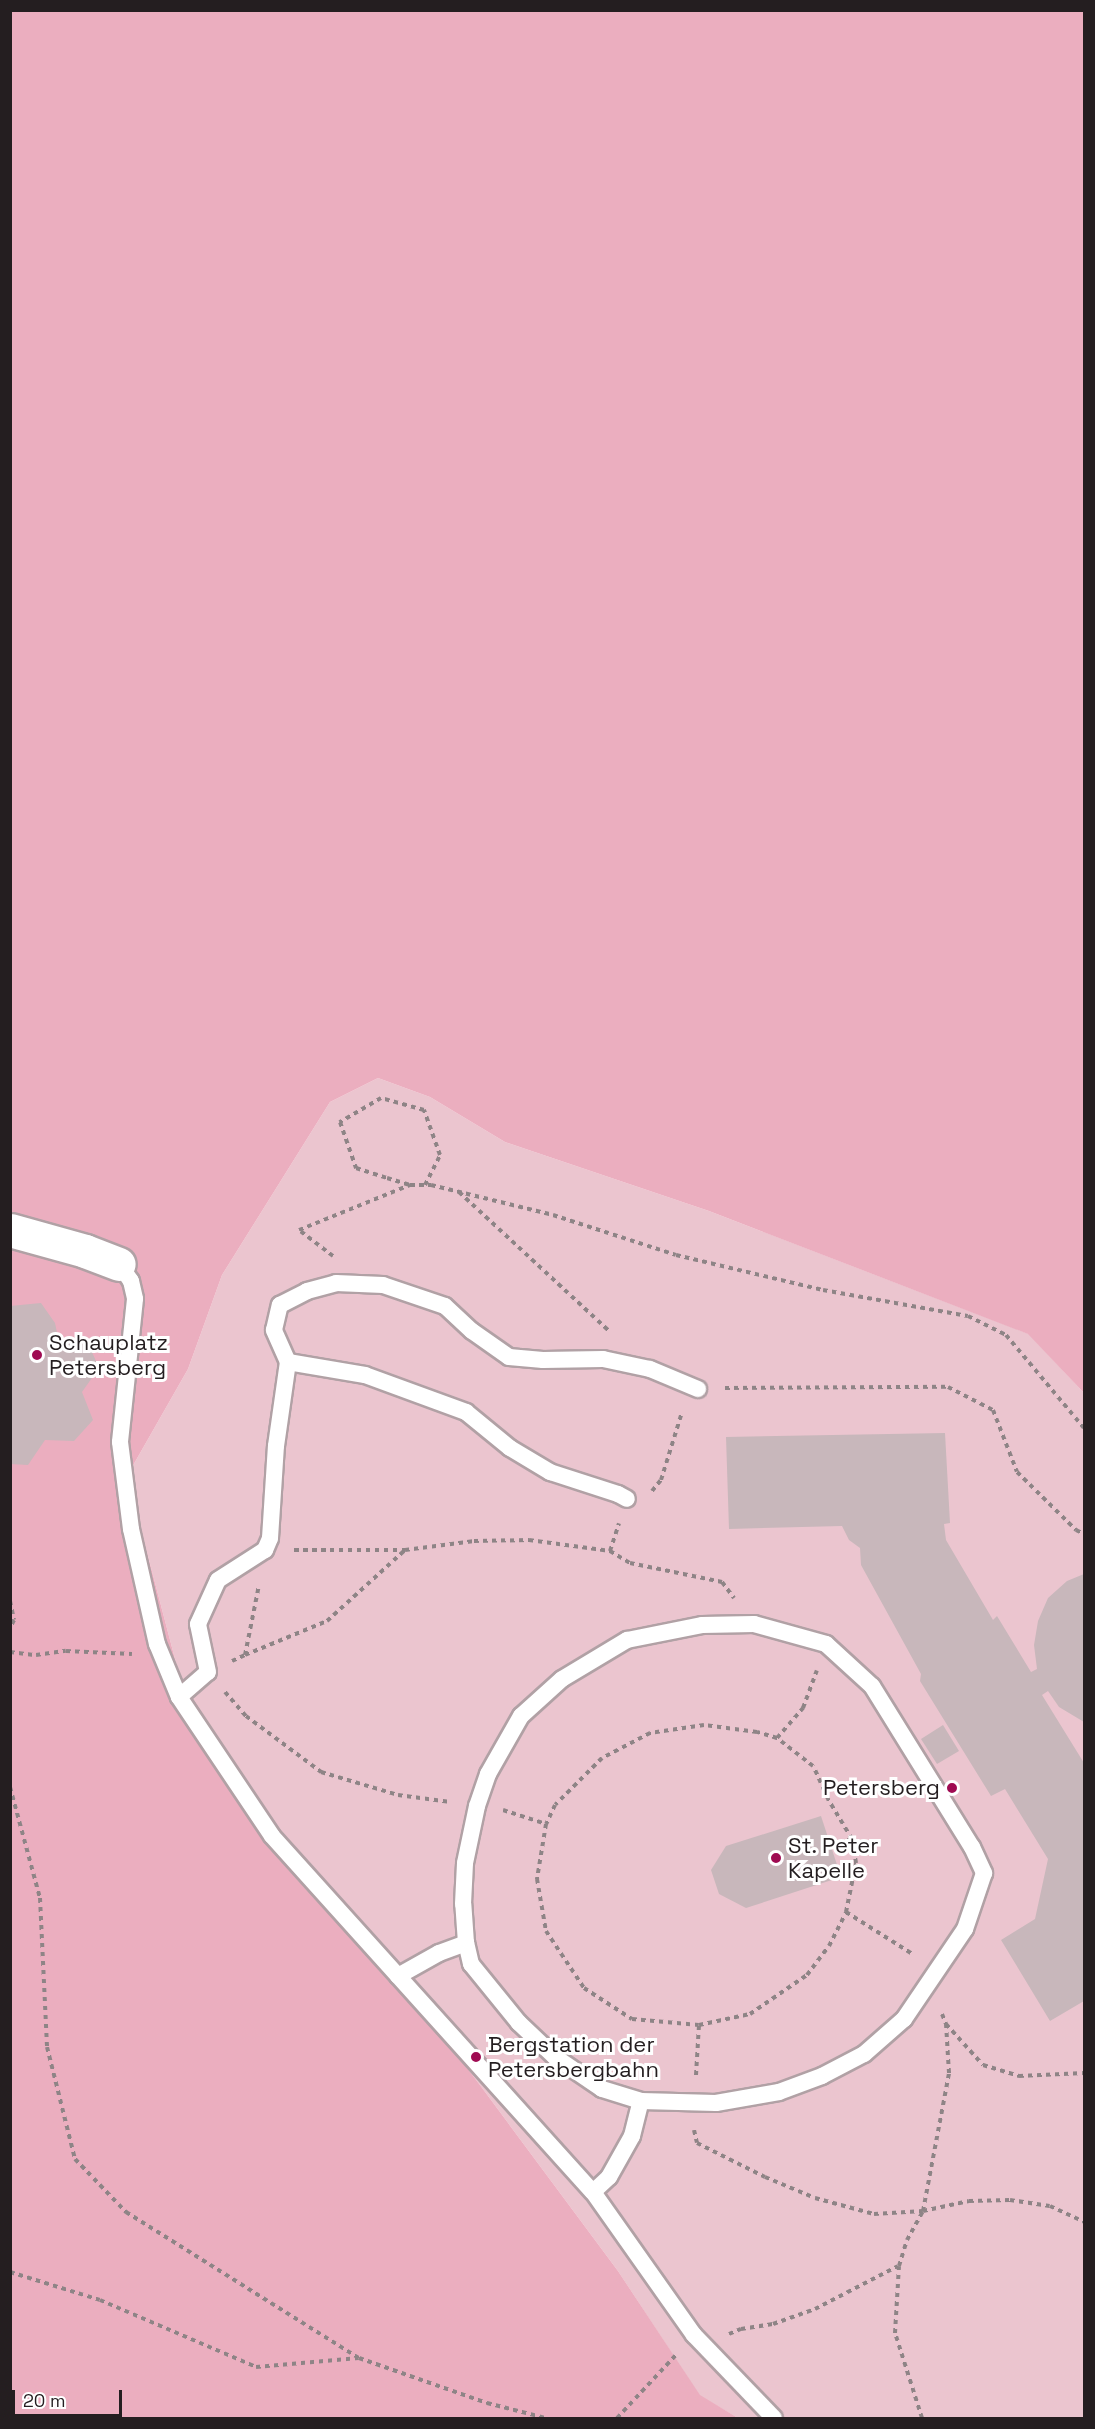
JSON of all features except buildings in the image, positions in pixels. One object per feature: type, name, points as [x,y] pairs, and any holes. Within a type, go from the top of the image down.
[{"type":"street","points":[[10,1230],[85,1251],[119,1264]]},
{"type":"lane","points":[[119,1264],[131,1281],[135,1299],[120,1442],[130,1529],[157,1644],[179,1697],[272,1836],[593,2192],[698,2340],[774,2418]]},
{"type":"lane","points":[[179,1697],[208,1672],[198,1624],[218,1580],[265,1550],[270,1538],[276,1446],[288,1362],[274,1330],[280,1305],[307,1291],[336,1283],[383,1285],[445,1306],[472,1331],[508,1357],[543,1360],[603,1359],[650,1370],[698,1389]]},
{"type":"lane","points":[[288,1362],[365,1375],[466,1413],[510,1448],[550,1472],[627,1499]]},
{"type":"lane","points":[[754,1624],[826,1644],[872,1686],[972,1847],[984,1873],[965,1929],[904,2019],[864,2054],[822,2076],[779,2092],[743,2100],[696,2104],[640,2101],[602,2089],[555,2057],[519,2023],[492,1993],[471,1964],[466,1943],[462,1904],[465,1863],[477,1806],[488,1774],[521,1716],[562,1679],[627,1640],[702,1625],[754,1624]]},
{"type":"lane","points":[[398,1976],[439,1953],[466,1943]]},
{"type":"lane","points":[[593,2192],[609,2177],[632,2136],[640,2101]]},
{"type":"path","points":[[425,1185],[440,1155],[424,1110],[381,1098],[340,1122],[356,1168],[410,1185],[425,1185],[459,1192],[553,1215],[676,1255],[823,1290],[969,1317],[1006,1335],[1084,1428]]},
{"type":"path","points":[[369,1284],[299,1230],[410,1185]]},
{"type":"path","points":[[459,1192],[650,1370]]},
{"type":"path","points":[[627,1499],[648,1496],[661,1480],[680,1414],[698,1389],[948,1387],[993,1410],[1017,1472],[1076,1530],[1084,1534]]},
{"type":"path","points":[[245,1655],[265,1550],[352,1548],[405,1550],[474,1541],[529,1540],[610,1551],[630,1563],[722,1582],[754,1624]]},
{"type":"path","points":[[405,1550],[327,1621],[208,1672],[246,1716],[321,1772],[398,1795],[498,1808],[546,1824]]},
{"type":"path","points":[[10,1601],[14,1620],[10,1628]]},
{"type":"path","points":[[777,1738],[803,1708],[826,1644]]},
{"type":"path","points":[[10,1652],[36,1655],[66,1651],[134,1654],[179,1697]]},
{"type":"path","points":[[704,1725],[757,1732],[777,1738],[813,1766],[828,1799],[852,1839],[856,1863],[846,1912],[829,1946],[807,1975],[750,2014],[699,2025],[632,2019],[584,1988],[546,1931],[537,1879],[546,1824],[555,1805],[602,1758],[650,1733],[704,1725]]},
{"type":"path","points":[[10,1787],[40,1898],[47,2047],[75,2159],[126,2212],[359,2358],[487,2403],[546,2418]]},
{"type":"path","points":[[830,1845],[852,1839]]},
{"type":"path","points":[[846,1912],[919,1958],[933,1976]]},
{"type":"path","points":[[922,2418],[895,2333],[899,2266],[907,2240],[922,2211],[949,2073],[946,2024],[983,2066],[1019,2076],[1084,2073]]},
{"type":"path","points":[[699,2025],[693,2127],[698,2143],[724,2157],[815,2198],[874,2214],[922,2211],[969,2201],[1010,2200],[1050,2206],[1084,2222]]},
{"type":"path","points":[[617,2418],[698,2340],[741,2329],[774,2324],[815,2309],[899,2266]]},
{"type":"path","points":[[10,2272],[100,2300],[256,2367],[359,2358]]},
{"type":"shaded area","points":[[11,11],[1084,11],[1084,1393],[1028,1334],[709,1211],[505,1142],[430,1097],[378,1078],[330,1102],[222,1275],[188,1369],[127,1476],[180,1678],[297,1860],[465,2065],[618,2271],[700,2395],[738,2418],[11,2418]]},
{"type":"shaded area","points":[[378,1078],[430,1097],[505,1142],[709,1211],[1029,1334],[1084,1393],[1084,2418],[738,2418],[700,2396],[618,2271],[465,2065],[297,1860],[180,1678],[127,1476],[188,1369],[222,1275],[330,1102]]},
{"type":"place","name":"Schauplatz Petersberg","points":[[37,1355]]},
{"type":"place","name":"Petersberg","points":[[952,1788]]},
{"type":"place","name":"St. Peter Kapelle","points":[[776,1858]]},
{"type":"place","name":"Bergstation der Petersbergbahn","points":[[476,2057]]}]
